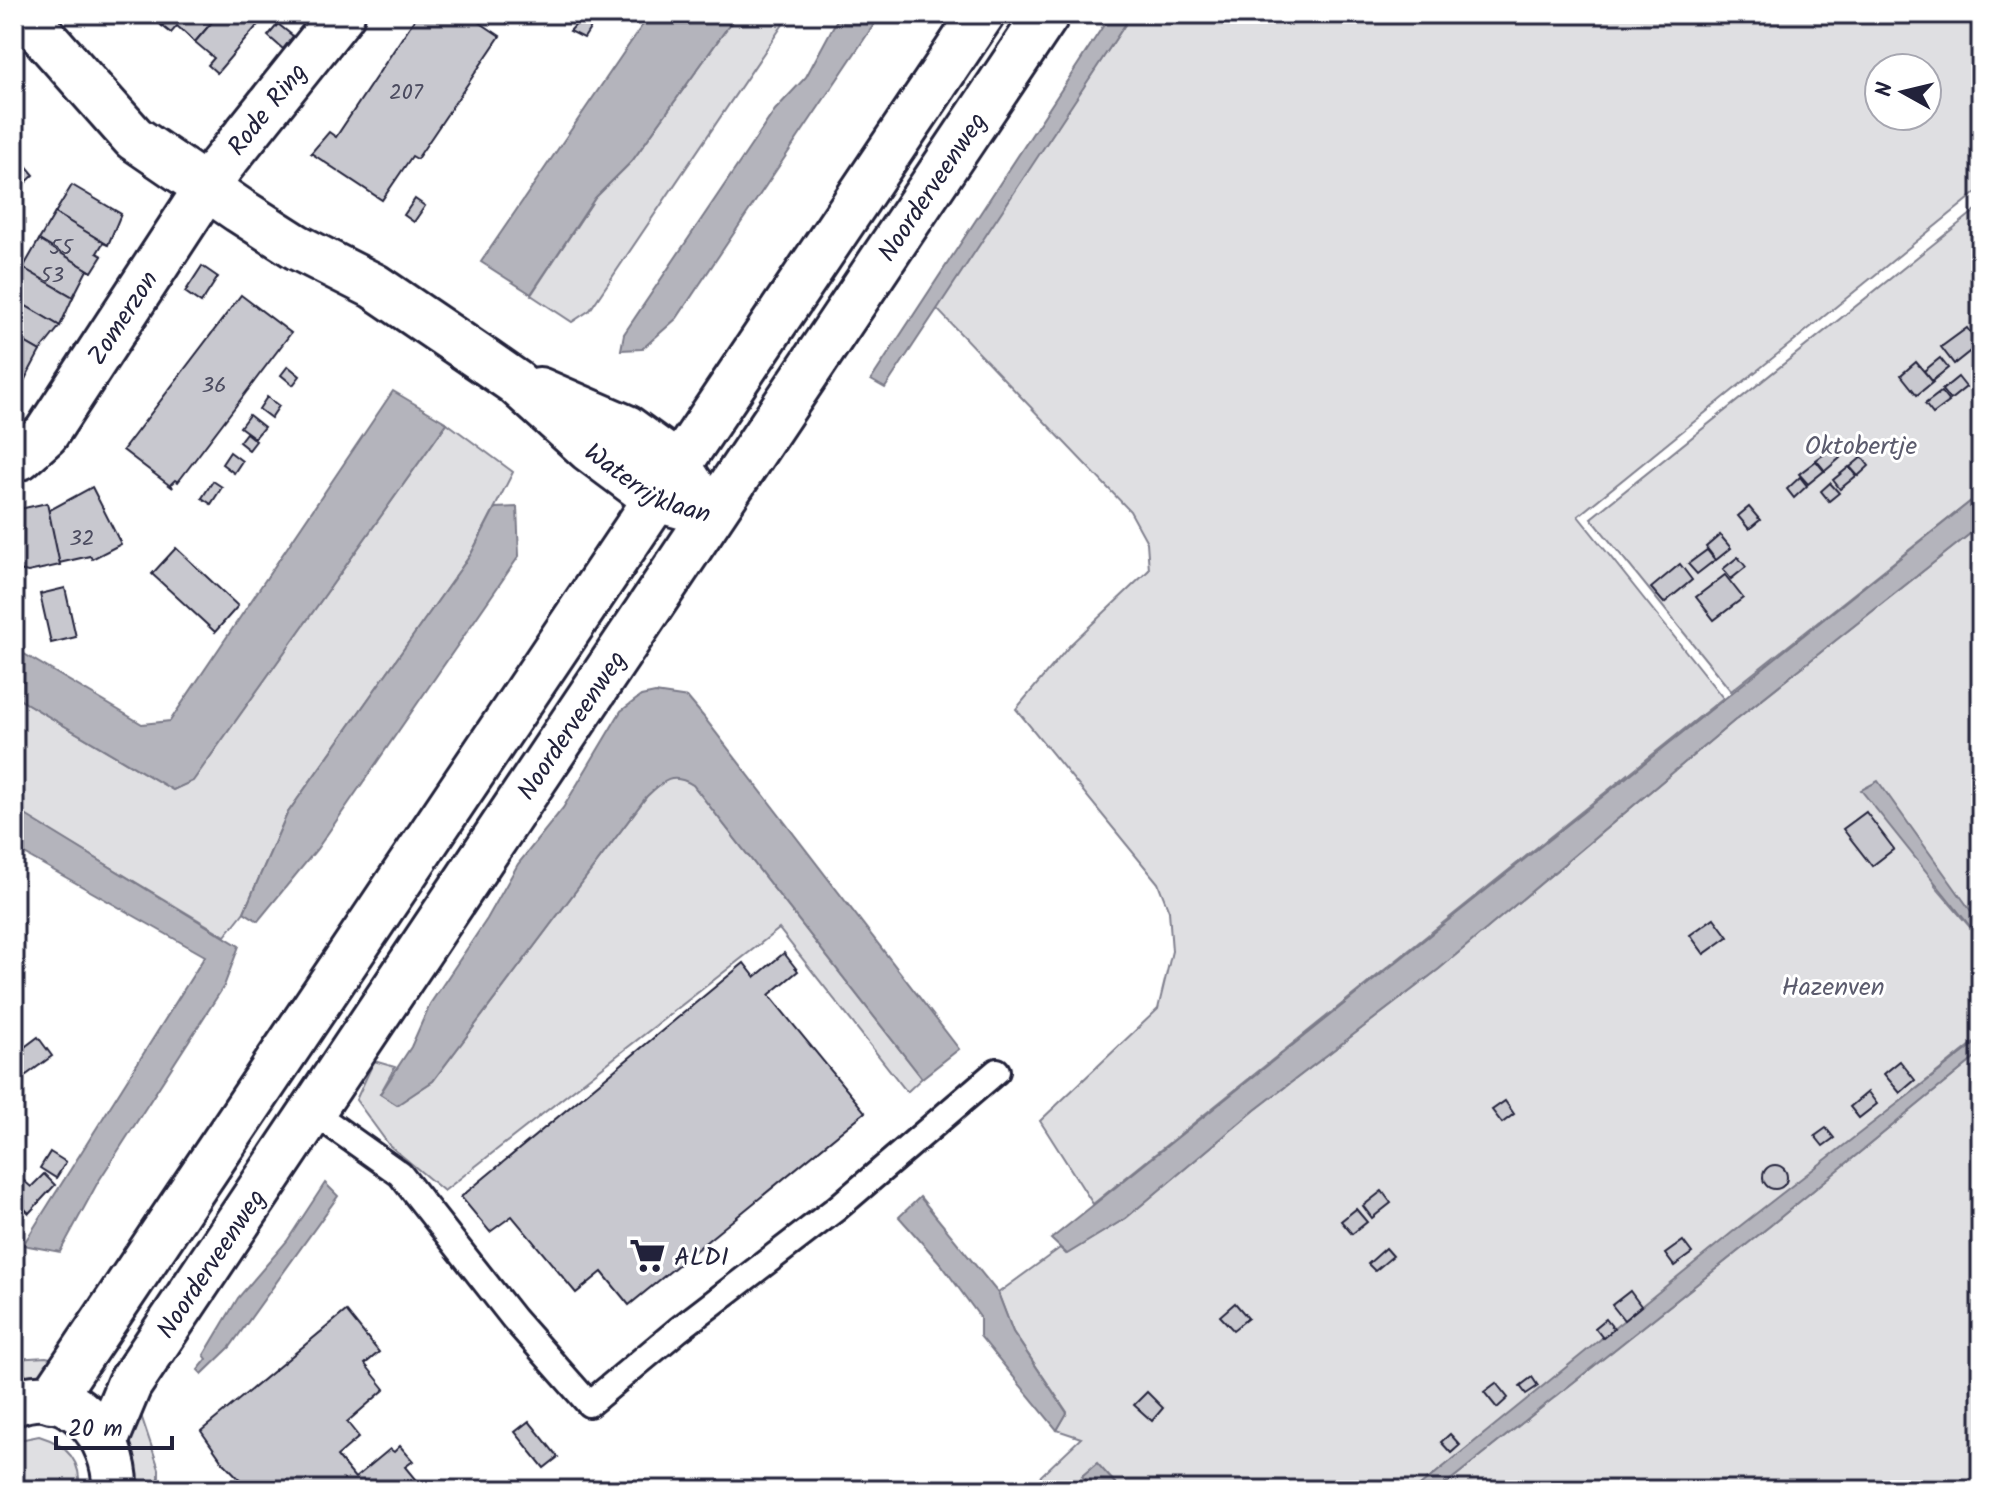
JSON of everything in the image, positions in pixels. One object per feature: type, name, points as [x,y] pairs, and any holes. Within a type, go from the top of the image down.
[{"type":"street","name":"Waterrijklaan","points":[[24,14],[84,84],[214,177],[323,238],[374,286],[501,372],[627,428],[667,482],[710,514]]},
{"type":"street","name":"Rode Ring","points":[[214,177],[342,14]]},
{"type":"street","name":"Noorderveenweg","points":[[32,1402],[667,482],[982,14]]},
{"type":"street","name":"Noorderveenweg","points":[[106,1440],[129,1385],[1047,14]]},
{"type":"street","name":"Zomerzon","points":[[14,458],[20,457],[46,434],[214,177]]},
{"type":"street","points":[[32,1402],[73,1408],[92,1422],[106,1440],[116,1468],[115,1490]]},
{"type":"lane","points":[[313,1112],[400,1174],[514,1319],[589,1404],[678,1330],[837,1208],[997,1071]]},
{"type":"green space","points":[[737,14],[790,14],[590,310],[572,322],[531,295],[595,198],[632,161]]},
{"type":"green space","points":[[1132,14],[1981,14],[1981,189],[1578,516],[1723,698],[1093,1204],[1040,1121],[1158,1009],[1172,951],[1169,911],[1158,883],[1016,709],[1071,644],[1149,570],[1147,542],[1130,511],[936,308]]},
{"type":"green space","name":"Oktobertje","points":[[1981,206],[1981,493],[1731,691],[1591,518]]},
{"type":"green space","points":[[447,423],[513,472],[471,554],[287,814],[244,912],[225,936],[14,809],[14,696],[173,790],[193,780]]},
{"type":"green space","name":"Hazenven","points":[[1981,525],[1981,925],[1934,863],[1935,886],[1981,940],[1981,1037],[1415,1490],[1122,1490],[1097,1464],[1082,1476],[1094,1490],[1026,1490],[1081,1438],[1057,1430],[1067,1412],[1013,1332],[998,1293],[1060,1248],[1066,1254],[1126,1218],[1255,1110],[1439,969],[1734,721]]},
{"type":"green space","points":[[681,777],[693,785],[922,1078],[907,1092],[779,929],[444,1191],[389,1145],[356,1100],[374,1061],[395,1067],[380,1094],[397,1104],[433,1081],[647,796],[664,779]]},
{"type":"green space","points":[[1981,1053],[1981,1490],[1438,1490],[1771,1225]]},
{"type":"green space","points":[[46,1357],[69,1362],[53,1377],[14,1387],[14,1359]]},
{"type":"green space","points":[[140,1412],[159,1469],[159,1490],[131,1490],[126,1451]]},
{"type":"green space","points":[[39,1436],[49,1439],[70,1455],[78,1470],[79,1490],[14,1490],[14,1441]]},
{"type":"shaded area","points":[[650,14],[737,14],[632,161],[595,198],[531,294],[481,262]]},
{"type":"shaded area","points":[[840,14],[881,14],[677,318],[642,349],[621,350],[624,334],[775,110],[806,77]]},
{"type":"shaded area","points":[[1111,14],[1132,14],[885,388],[871,380]]},
{"type":"shaded area","points":[[393,391],[447,423],[193,781],[173,790],[14,696],[14,648],[142,724],[170,721]]},
{"type":"shaded area","points":[[1981,493],[1981,525],[1734,721],[1439,969],[1255,1110],[1126,1218],[1067,1254],[1051,1239]]},
{"type":"shaded area","points":[[517,507],[519,556],[317,849],[258,921],[244,912],[287,814],[471,554],[495,508]]},
{"type":"shaded area","points":[[655,693],[688,698],[959,1049],[922,1078],[693,785],[673,779],[663,782],[647,796],[433,1081],[397,1105],[380,1094],[411,1047],[430,1004],[487,919],[518,864],[563,808],[621,711],[641,696]]},
{"type":"shaded area","points":[[1878,781],[1981,925],[1981,940],[1861,790]]},
{"type":"shaded area","points":[[14,808],[239,946],[224,986],[98,1182],[60,1252],[23,1245],[205,956],[14,848]]},
{"type":"shaded area","points":[[1981,1039],[1981,1053],[1771,1225],[1438,1490],[1415,1490],[1735,1230]]},
{"type":"shaded area","points":[[325,1183],[338,1196],[230,1347],[202,1374],[198,1370],[207,1359],[204,1355],[238,1298],[287,1241]]},
{"type":"shaded area","points":[[920,1197],[998,1293],[1013,1332],[1067,1413],[1057,1430],[980,1336],[980,1317],[941,1264],[899,1217]]},
{"type":"shaded area","points":[[1097,1463],[1121,1490],[1094,1490],[1082,1476]]},
{"type":"building","points":[[159,14],[173,14],[162,26],[155,19]]},
{"type":"building","points":[[173,14],[219,14],[195,42],[177,26],[171,33],[162,26]]},
{"type":"building","points":[[219,14],[267,14],[217,73],[208,65],[214,58],[195,42]]},
{"type":"building","points":[[418,14],[467,14],[500,36],[417,159],[412,156],[382,200],[311,153],[329,132],[336,137]]},
{"type":"building","points":[[580,20],[591,27],[584,38],[570,31]]},
{"type":"building","points":[[278,24],[293,36],[283,49],[268,36]]},
{"type":"building","points":[[14,133],[23,144],[14,152]]},
{"type":"building","points":[[23,162],[34,175],[17,191],[14,170]]},
{"type":"building","points":[[72,185],[121,214],[108,245],[55,213]]},
{"type":"building","points":[[415,199],[425,206],[414,222],[404,215]]},
{"type":"building","points":[[55,213],[108,245],[103,243],[97,253],[102,256],[92,272],[39,240]]},
{"type":"building","points":[[39,240],[92,272],[87,270],[73,297],[23,268]]},
{"type":"building","points":[[202,266],[218,277],[201,303],[185,292]]},
{"type":"building","points":[[23,268],[73,297],[60,326],[14,299],[14,283]]},
{"type":"building","points":[[241,295],[291,333],[178,482],[175,480],[171,484],[173,488],[123,450]]},
{"type":"building","points":[[14,299],[60,326],[40,351],[14,336]]},
{"type":"building","points":[[1967,328],[1979,344],[1954,364],[1941,347]]},
{"type":"building","points":[[14,336],[40,351],[25,379],[14,372]]},
{"type":"building","points":[[1940,358],[1948,368],[1932,381],[1924,371]]},
{"type":"building","points":[[1916,362],[1933,382],[1917,395],[1901,375]]},
{"type":"building","points":[[288,366],[300,376],[293,385],[281,375]]},
{"type":"building","points":[[14,372],[25,379],[14,396]]},
{"type":"building","points":[[1958,377],[1966,387],[1950,400],[1942,390]]},
{"type":"building","points":[[1941,392],[1949,402],[1933,414],[1925,404]]},
{"type":"building","points":[[267,397],[279,406],[271,418],[259,409]]},
{"type":"building","points":[[249,415],[264,427],[255,438],[240,427]]},
{"type":"building","points":[[246,433],[256,441],[249,450],[239,442]]},
{"type":"building","points":[[1833,448],[1840,458],[1825,471],[1816,460]]},
{"type":"building","points":[[230,452],[242,461],[234,473],[222,464]]},
{"type":"building","points":[[1862,457],[1869,466],[1858,476],[1850,467]]},
{"type":"building","points":[[1816,461],[1824,471],[1808,484],[1799,474]]},
{"type":"building","points":[[1849,467],[1856,476],[1840,489],[1833,480]]},
{"type":"building","points":[[1800,477],[1807,486],[1794,498],[1787,489]]},
{"type":"building","points":[[213,481],[222,487],[211,504],[202,498]]},
{"type":"building","points":[[1830,483],[1839,493],[1829,501],[1821,491]]},
{"type":"building","points":[[92,487],[121,544],[92,559],[90,556],[59,563],[48,511]]},
{"type":"building","points":[[47,503],[60,565],[28,572],[14,569],[15,510]]},
{"type":"building","points":[[1749,507],[1760,520],[1749,529],[1738,516]]},
{"type":"building","points":[[1720,535],[1731,548],[1716,560],[1706,547]]},
{"type":"building","points":[[176,548],[238,606],[215,632],[152,574]]},
{"type":"building","points":[[1707,550],[1715,560],[1697,574],[1688,564]]},
{"type":"building","points":[[1738,557],[1746,567],[1731,579],[1723,569]]},
{"type":"building","points":[[1680,564],[1692,580],[1664,603],[1651,588]]},
{"type":"building","points":[[1725,575],[1743,598],[1714,620],[1696,597]]},
{"type":"building","points":[[65,588],[76,637],[51,643],[40,594]]},
{"type":"building","points":[[1866,812],[1894,849],[1872,866],[1843,829]]},
{"type":"building","points":[[1714,918],[1728,937],[1704,954],[1690,935]]},
{"type":"building","points":[[784,953],[798,971],[769,995],[865,1112],[629,1305],[602,1272],[576,1293],[512,1216],[490,1232],[461,1197],[744,963],[755,977]]},
{"type":"building","points":[[38,1037],[52,1056],[14,1084],[14,1055]]},
{"type":"building","points":[[1900,1061],[1915,1080],[1900,1093],[1884,1074]]},
{"type":"building","points":[[1868,1092],[1877,1104],[1859,1118],[1850,1107]]},
{"type":"building","points":[[1505,1101],[1514,1114],[1502,1123],[1492,1110]]},
{"type":"building","points":[[1826,1128],[1834,1138],[1823,1146],[1815,1136]]},
{"type":"building","points":[[50,1152],[66,1162],[56,1178],[40,1168]]},
{"type":"building","points":[[1775,1165],[1786,1172],[1787,1177],[1780,1188],[1775,1189],[1764,1182],[1763,1177],[1770,1166]]},
{"type":"building","points":[[14,1172],[31,1187],[44,1174],[55,1185],[29,1213],[14,1199]]},
{"type":"building","points":[[1382,1191],[1391,1203],[1372,1218],[1363,1206]]},
{"type":"building","points":[[1356,1209],[1367,1222],[1352,1234],[1341,1221]]},
{"type":"building","points":[[1683,1241],[1692,1253],[1674,1266],[1665,1254]]},
{"type":"building","points":[[1386,1248],[1393,1256],[1375,1271],[1368,1264]]},
{"type":"building","points":[[1630,1291],[1641,1306],[1624,1320],[1612,1305]]},
{"type":"building","points":[[1235,1303],[1248,1318],[1233,1330],[1220,1316]]},
{"type":"building","points":[[346,1311],[379,1352],[365,1364],[385,1389],[347,1422],[359,1437],[337,1456],[355,1478],[390,1449],[394,1452],[400,1446],[413,1461],[405,1467],[424,1490],[250,1490],[222,1461],[201,1431]]},
{"type":"building","points":[[1606,1319],[1614,1329],[1603,1338],[1595,1328]]},
{"type":"building","points":[[1532,1377],[1538,1386],[1526,1394],[1520,1386]]},
{"type":"building","points":[[1496,1383],[1508,1398],[1497,1408],[1484,1392]]},
{"type":"building","points":[[1147,1392],[1163,1408],[1152,1421],[1134,1405]]},
{"type":"building","points":[[529,1421],[558,1457],[544,1468],[515,1432]]},
{"type":"building","points":[[1450,1434],[1460,1445],[1451,1453],[1441,1442]]},
{"type":"place","name":"ALDI","points":[[648,1256]]}]
